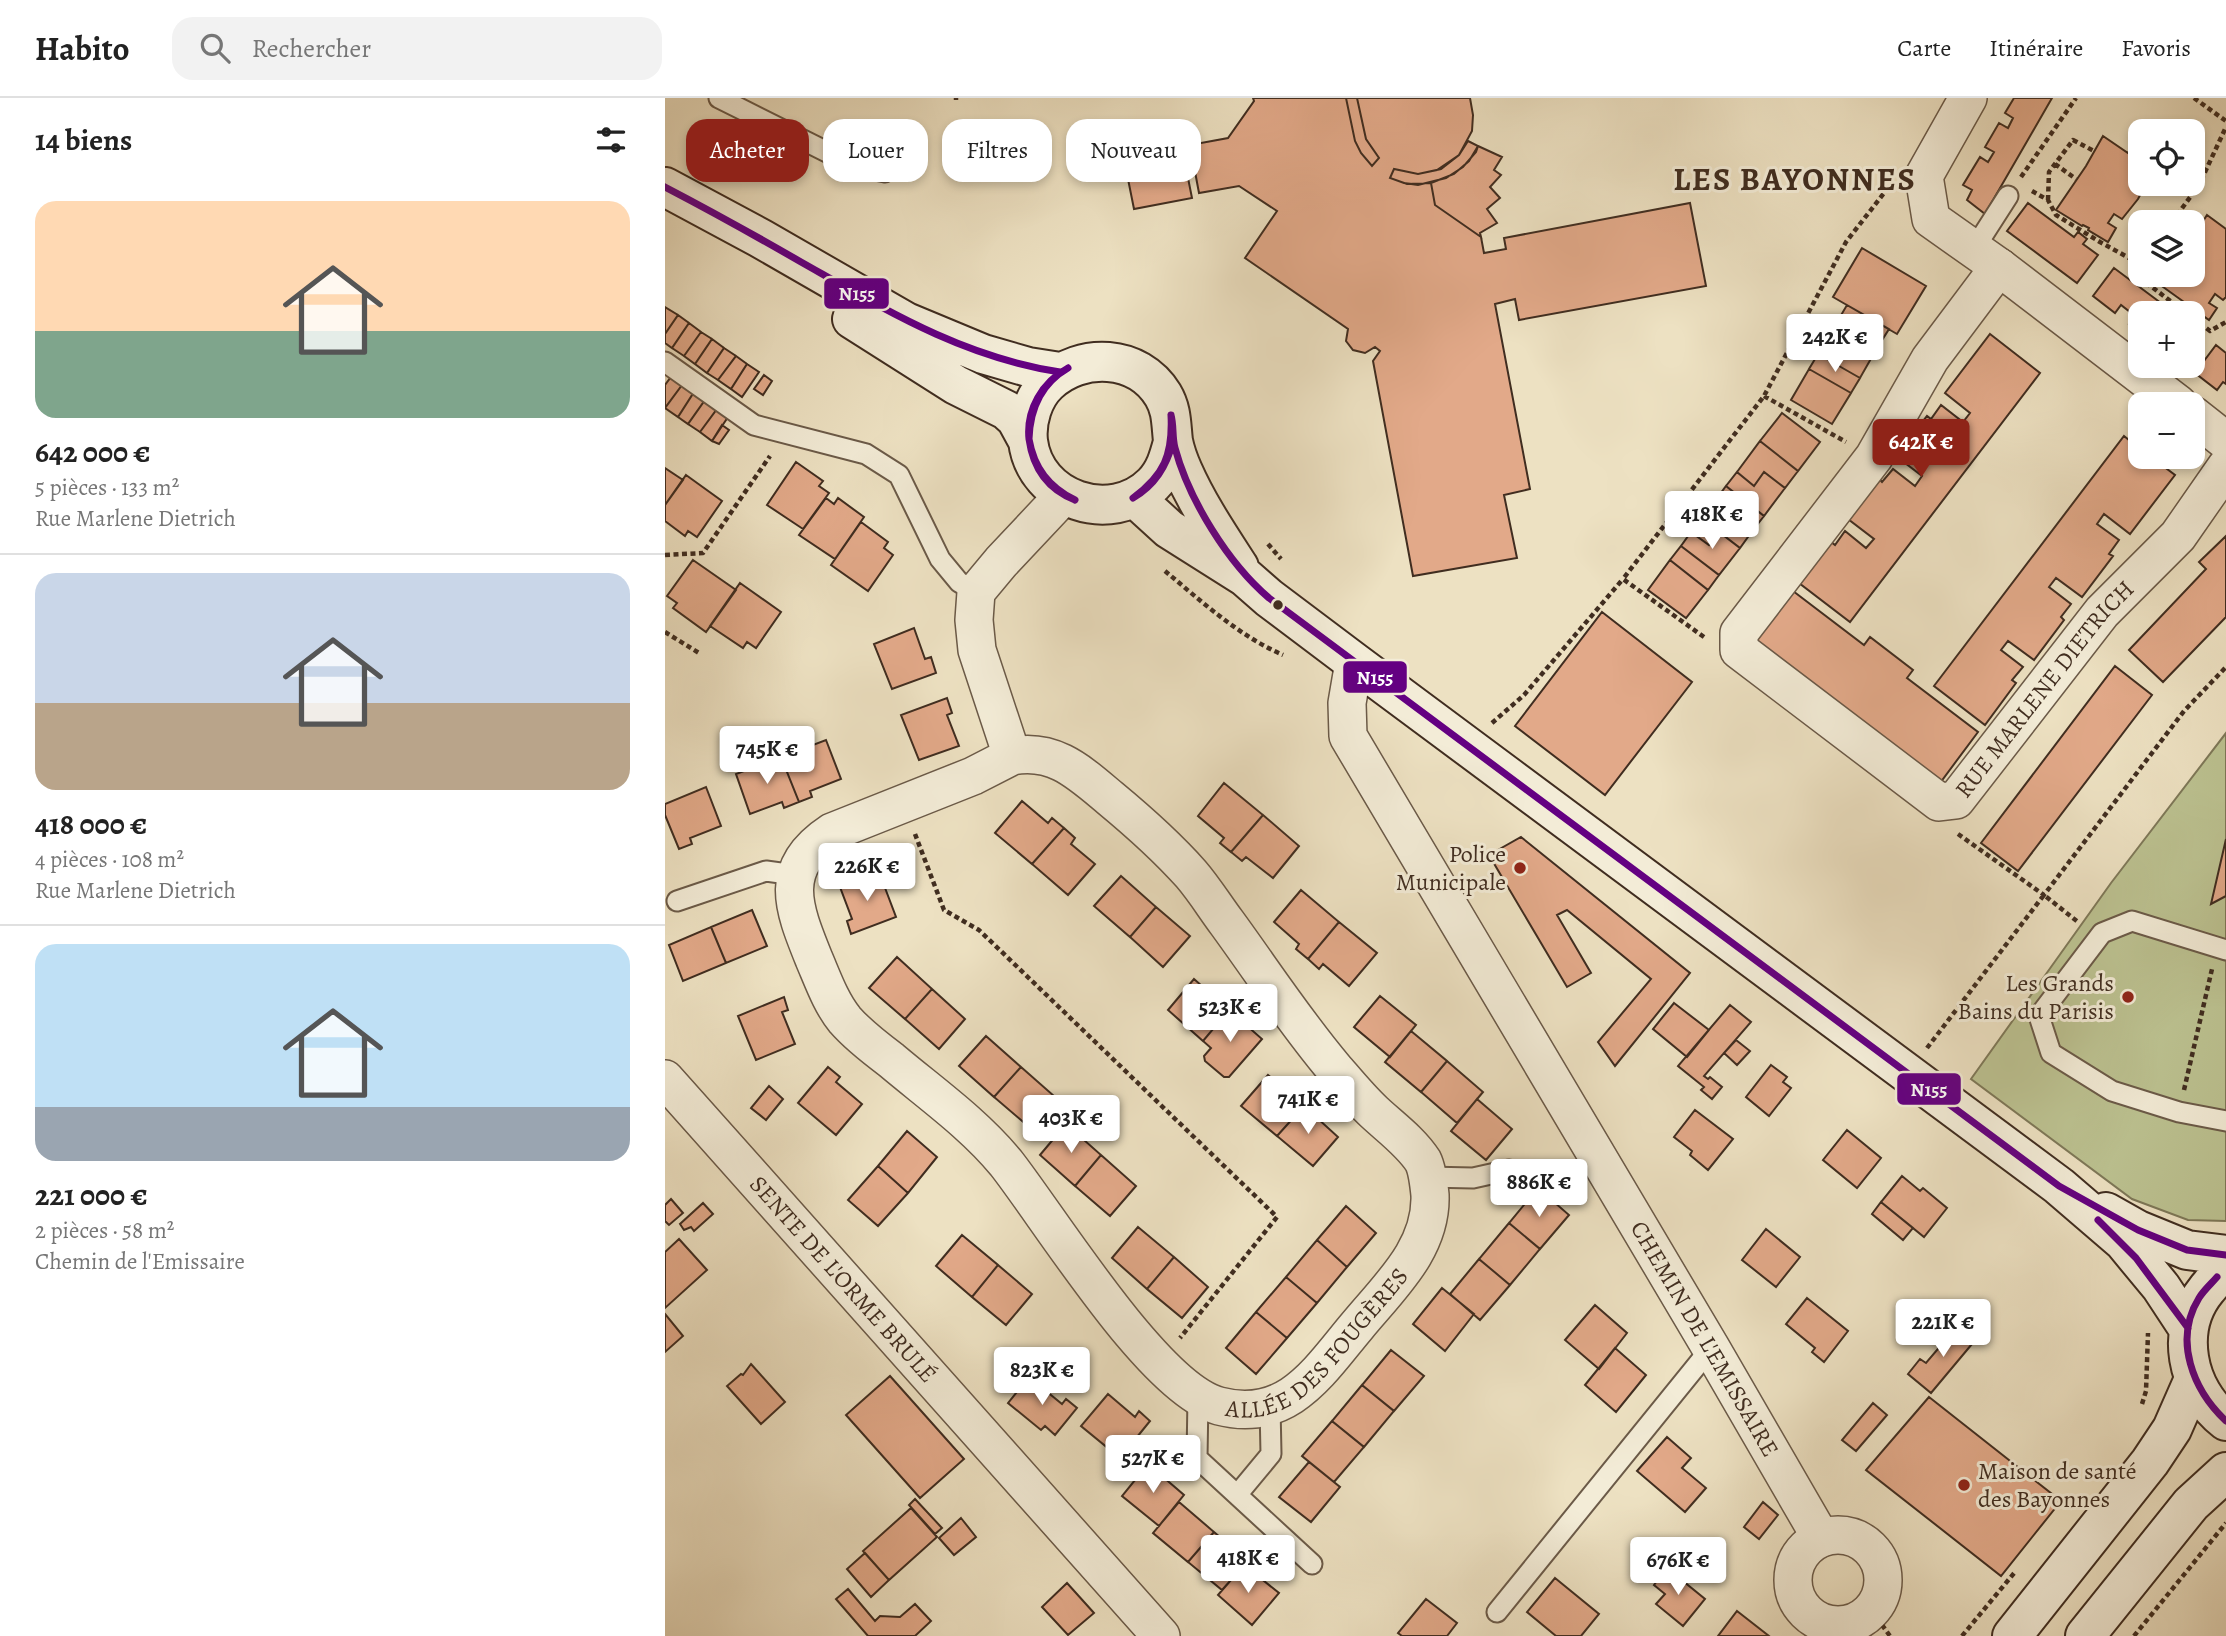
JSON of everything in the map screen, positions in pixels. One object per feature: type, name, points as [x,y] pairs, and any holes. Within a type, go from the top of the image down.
[{"type":"main road","points":[[665,187],[933,335],[1004,361],[1060,372]]},
{"type":"main road","points":[[665,212],[754,258],[956,385],[1006,410],[1016,419],[1028,441],[1034,463],[1046,482],[1063,496],[1086,505],[1111,505],[1135,498],[1154,484],[1167,464],[1174,442]]},
{"type":"main road","points":[[1028,441],[1028,421],[1034,402],[1045,386],[1060,372],[1075,365],[1100,360],[1124,364],[1146,376],[1163,394],[1172,417],[1174,442],[1182,468],[1196,500],[1245,577]]},
{"type":"main road","points":[[1135,498],[1169,529],[1245,577],[1354,662],[2059,1186],[2123,1241],[2161,1287],[2189,1328]]},
{"type":"main road","points":[[2059,1186],[2150,1235],[2187,1250],[2226,1255]]},
{"type":"main road","points":[[2226,1270],[2220,1273],[2199,1298],[2189,1328],[2187,1354],[2194,1379],[2206,1401],[2226,1421]]},
{"type":"main road","points":[[2012,1636],[2150,1462],[2172,1429],[2194,1379]]},
{"type":"main road","points":[[2085,1636],[2191,1504],[2226,1472]]},
{"type":"street","points":[[1968,98],[1924,176],[1931,219],[1987,258],[2162,392]]},
{"type":"street","points":[[1738,642],[1739,633],[1874,457],[1987,258]]},
{"type":"street","points":[[2205,424],[2226,441]]},
{"type":"street","name":"RUE MARLENE DIETRICH","points":[[1738,642],[1739,650],[1939,802],[1956,800],[2102,612],[2178,536],[2226,467]]},
{"type":"street","points":[[1012,755],[977,650],[974,620],[976,592],[1009,552],[1063,496]]},
{"type":"street","name":"CHEMIN DE L'EMISSAIRE","points":[[1354,662],[1347,703],[1348,736],[1821,1538]]},
{"type":"street","name":"ALLÉE DES FOUGÈRES","points":[[1030,752],[1051,756],[1088,780],[1147,829],[1192,876],[1332,1066],[1425,1164],[1430,1195],[1427,1228],[1413,1258],[1298,1394],[1270,1406],[1243,1409],[1219,1406],[1198,1397],[1171,1374],[1126,1326],[1007,1164],[982,1135],[867,1041],[846,1020],[830,997],[798,918],[793,893],[795,875],[802,859],[814,844],[832,832],[903,803],[973,776],[1012,755],[1030,752]]},
{"type":"street","name":"SENTE DE L'ORME BRULÉ","points":[[665,1079],[1161,1636]]},
{"type":"street","points":[[1836,1535],[1851,1537],[1865,1544],[1882,1569],[1881,1624],[1860,1620],[1838,1626],[1817,1621],[1805,1612],[1792,1586],[1798,1557],[1808,1546],[1821,1538],[1836,1535]]},
{"type":"lane","points":[[719,98],[823,149]]},
{"type":"lane","points":[[1987,258],[2013,189]]},
{"type":"lane","points":[[665,362],[754,425],[866,454],[899,475],[940,559],[960,582],[976,592]]},
{"type":"lane","points":[[677,901],[766,871],[795,875]]},
{"type":"lane","points":[[2222,948],[2132,920],[2102,933],[2039,1016],[2051,1053],[2112,1091],[2179,1112],[2226,1121]]},
{"type":"lane","points":[[1427,1177],[1473,1178],[1509,1170]]},
{"type":"lane","points":[[1497,1612],[1711,1349]]},
{"type":"lane","points":[[1198,1397],[1197,1458],[1312,1564]]},
{"type":"lane","points":[[1237,1495],[1271,1454],[1270,1406]]},
{"type":"path","points":[[2013,189],[2076,98]]},
{"type":"path","points":[[2194,98],[2226,121]]},
{"type":"path","points":[[2181,210],[2199,185],[2226,127]]},
{"type":"path","points":[[2094,151],[2073,140],[2049,172],[2048,200],[2056,215],[2128,257]]},
{"type":"path","points":[[2055,164],[2076,179]]},
{"type":"path","points":[[1490,725],[1524,695],[1623,579],[1764,396],[1846,242],[1896,178],[1924,176]]},
{"type":"path","points":[[2028,188],[2048,200]]},
{"type":"path","points":[[2152,287],[2170,301]]},
{"type":"path","points":[[2205,327],[2210,331],[2226,322]]},
{"type":"path","points":[[1764,396],[1874,457]]},
{"type":"path","points":[[665,555],[703,553],[785,433]]},
{"type":"path","points":[[1623,579],[1718,647],[1738,642]]},
{"type":"path","points":[[665,632],[699,653]]},
{"type":"path","points":[[1927,1048],[2185,711],[2226,667]]},
{"type":"path","points":[[1946,801],[1955,831],[2098,938]]},
{"type":"path","points":[[903,803],[944,910],[979,930],[1277,1217],[1180,1338],[1190,1348]]},
{"type":"path","points":[[2179,1112],[2222,948]]},
{"type":"path","points":[[2139,1412],[2146,1391],[2148,1371],[2146,1326]]},
{"type":"path","points":[[2134,1636],[2226,1523]]},
{"type":"path","points":[[1962,1636],[2018,1568]]},
{"type":"green space","name":"Les Grands Bains du Parisis","points":[[2226,733],[2226,1221],[2188,1220],[2132,1199],[1971,1079],[2111,883]]},
{"type":"building","points":[[1253,98],[1346,98],[1355,141],[1372,166],[1379,158],[1366,139],[1357,98],[1470,98],[1472,131],[1459,155],[1437,170],[1418,174],[1394,169],[1390,178],[1407,184],[1431,183],[1435,205],[1481,237],[1484,253],[1506,249],[1504,238],[1690,203],[1706,286],[1519,320],[1515,299],[1495,304],[1530,489],[1504,495],[1517,558],[1413,576],[1373,361],[1380,351],[1375,347],[1365,353],[1353,350],[1346,341],[1348,329],[1245,258],[1277,211],[1239,186],[1199,193],[1197,182],[1201,182],[1201,143],[1228,138],[1254,101]]},
{"type":"building","points":[[1346,98],[1357,98],[1366,139],[1379,158],[1372,166],[1355,141]]},
{"type":"building","points":[[2014,98],[2052,98],[1985,214],[1967,200],[1972,190],[1963,185],[1980,157],[1988,162],[1994,152],[1985,147],[1999,123],[2008,128],[2013,118],[2005,113]]},
{"type":"building","points":[[2103,136],[2128,153],[2128,196],[2140,196],[2122,219],[2114,214],[2108,223],[2116,228],[2108,242],[2056,210]]},
{"type":"building","points":[[1468,141],[1478,146],[1476,152],[1463,167],[1446,178],[1418,185],[1390,178],[1394,169],[1418,174],[1441,169],[1459,155]]},
{"type":"building","points":[[1478,146],[1502,157],[1494,170],[1501,175],[1490,187],[1500,198],[1487,209],[1497,223],[1480,233],[1481,237],[1435,205],[1431,183],[1454,174],[1469,161]]},
{"type":"building","points":[[1129,182],[1189,182],[1192,198],[1134,209]]},
{"type":"building","points":[[2028,203],[2074,237],[2078,232],[2087,239],[2083,244],[2098,255],[2077,283],[2007,231]]},
{"type":"building","points":[[2207,215],[2226,229],[2226,297],[2223,300],[2215,294],[2209,303],[2217,308],[2209,320],[2205,317],[2205,301],[2183,301],[2163,287],[2205,287]]},
{"type":"building","points":[[1862,248],[1926,286],[1897,334],[1833,297]]},
{"type":"building","points":[[2114,268],[2128,278],[2128,287],[2140,287],[2158,301],[2128,301],[2128,310],[2121,305],[2115,313],[2093,296]]},
{"type":"building","points":[[1847,305],[1889,329],[1877,348],[1855,334],[1846,349],[1827,339]]},
{"type":"building","points":[[665,307],[678,315],[665,334]]},
{"type":"building","points":[[678,315],[689,323],[672,348],[665,343],[665,334]]},
{"type":"building","points":[[689,323],[701,332],[684,356],[672,348]]},
{"type":"building","points":[[701,332],[712,339],[695,364],[684,356]]},
{"type":"building","points":[[1855,334],[1877,348],[1860,378],[1818,354],[1827,339],[1846,349]]},
{"type":"building","points":[[1990,334],[2040,373],[1850,622],[1799,583],[1831,542],[1835,545],[1845,531],[1866,548],[1874,539],[1848,519],[1879,479],[1882,482],[1893,469],[1915,486],[1922,476],[1896,456],[1927,416],[1931,419],[1941,405],[1963,422],[1970,413],[1945,393]]},
{"type":"building","points":[[712,339],[724,348],[707,373],[695,364]]},
{"type":"building","points":[[2216,345],[2226,353],[2226,384],[2223,382],[2217,390],[2201,378],[2205,378],[2205,360]]},
{"type":"building","points":[[724,348],[736,356],[718,380],[707,373]]},
{"type":"building","points":[[1818,354],[1860,378],[1851,393],[1809,369]]},
{"type":"building","points":[[736,356],[747,364],[731,389],[718,380]]},
{"type":"building","points":[[747,364],[759,372],[742,397],[731,389]]},
{"type":"building","points":[[1809,369],[1851,393],[1832,424],[1791,400]]},
{"type":"building","points":[[764,375],[772,381],[763,395],[754,389]]},
{"type":"building","points":[[671,377],[682,385],[665,408],[665,385]]},
{"type":"building","points":[[682,385],[694,392],[678,417],[665,408]]},
{"type":"building","points":[[694,392],[705,400],[688,424],[678,417]]},
{"type":"building","points":[[705,400],[717,409],[700,432],[688,424]]},
{"type":"building","points":[[717,409],[728,417],[712,441],[700,432]]},
{"type":"building","points":[[1782,413],[1820,442],[1798,471],[1760,441]]},
{"type":"building","points":[[722,425],[729,430],[719,444],[712,441]]},
{"type":"building","points":[[2124,436],[2128,439],[2128,469],[2167,469],[2175,475],[2130,534],[2104,514],[2097,524],[2119,540],[2109,554],[2113,556],[2082,597],[2056,578],[2049,587],[2071,604],[2061,617],[2064,620],[2034,660],[2008,641],[2001,650],[2023,667],[2012,680],[2016,683],[1985,725],[1934,686]]},
{"type":"building","points":[[1760,441],[1798,471],[1785,488],[1764,472],[1754,486],[1737,472]]},
{"type":"building","points":[[796,462],[823,481],[819,486],[829,493],[803,529],[767,505]]},
{"type":"building","points":[[665,468],[683,480],[665,505]]},
{"type":"building","points":[[1737,472],[1754,486],[1764,472],[1785,488],[1764,516],[1726,486]]},
{"type":"building","points":[[686,475],[722,501],[697,537],[688,531],[685,536],[665,521],[665,505]]},
{"type":"building","points":[[1726,486],[1764,516],[1753,530],[1715,501]]},
{"type":"building","points":[[826,498],[834,504],[838,498],[864,517],[835,559],[799,535]]},
{"type":"building","points":[[1715,501],[1753,530],[1740,548],[1719,532],[1709,545],[1691,532]]},
{"type":"building","points":[[861,522],[888,542],[884,548],[893,555],[868,591],[831,565]]},
{"type":"building","points":[[1691,532],[1709,545],[1719,532],[1740,548],[1719,575],[1681,546]]},
{"type":"building","points":[[2226,536],[2226,617],[2163,682],[2129,650],[2206,569],[2199,562]]},
{"type":"building","points":[[1681,546],[1719,575],[1708,590],[1670,560]]},
{"type":"building","points":[[693,560],[736,590],[706,632],[673,608],[677,603],[667,596]]},
{"type":"building","points":[[1670,560],[1708,590],[1686,618],[1648,590]]},
{"type":"building","points":[[740,583],[781,612],[756,648],[747,642],[743,648],[710,626]]},
{"type":"building","points":[[1793,591],[1864,645],[1870,637],[1913,670],[1907,678],[1978,732],[1940,783],[1755,641]]},
{"type":"building","points":[[1602,612],[1692,682],[1605,795],[1515,726]]},
{"type":"building","points":[[914,628],[925,659],[931,657],[936,673],[892,689],[874,644]]},
{"type":"building","points":[[2115,666],[2152,695],[2018,871],[1981,843]]},
{"type":"building","points":[[947,698],[952,713],[947,715],[959,746],[919,760],[901,715]]},
{"type":"building","points":[[826,740],[841,779],[810,791],[812,797],[799,802],[781,757]]},
{"type":"building","points":[[781,757],[799,802],[784,808],[782,802],[750,814],[736,774]]},
{"type":"building","points":[[1224,783],[1263,815],[1231,852],[1220,843],[1224,838],[1198,816]]},
{"type":"building","points":[[706,787],[721,826],[690,838],[692,844],[679,849],[665,815],[665,804]]},
{"type":"building","points":[[1022,801],[1048,823],[1052,818],[1064,828],[1032,864],[995,833]]},
{"type":"building","points":[[1263,815],[1299,846],[1273,878],[1246,857],[1242,861],[1231,852]]},
{"type":"building","points":[[1064,828],[1075,838],[1071,844],[1095,864],[1068,895],[1032,864]]},
{"type":"building","points":[[1521,837],[1690,973],[1615,1066],[1598,1042],[1651,979],[1567,910],[1557,915],[1591,973],[1567,987],[1489,855]]},
{"type":"building","points":[[2226,839],[2226,896],[2211,904]]},
{"type":"building","points":[[879,872],[896,917],[851,934],[847,921],[852,919],[840,887]]},
{"type":"building","points":[[1121,876],[1156,907],[1130,937],[1094,906]]},
{"type":"building","points":[[1301,890],[1339,922],[1308,959],[1296,949],[1299,944],[1274,922]]},
{"type":"building","points":[[1156,907],[1190,936],[1163,967],[1130,937]]},
{"type":"building","points":[[752,910],[767,946],[726,963],[711,927]]},
{"type":"building","points":[[1339,922],[1377,953],[1349,986],[1323,964],[1319,969],[1308,959]]},
{"type":"building","points":[[711,927],[726,963],[683,981],[669,945]]},
{"type":"building","points":[[897,957],[932,989],[905,1019],[869,988]]},
{"type":"building","points":[[1194,979],[1229,1010],[1203,1041],[1168,1010]]},
{"type":"building","points":[[932,989],[965,1019],[939,1049],[905,1019]]},
{"type":"building","points":[[1380,996],[1416,1025],[1390,1057],[1354,1027]]},
{"type":"building","points":[[784,997],[788,1010],[782,1012],[795,1044],[756,1060],[738,1016]]},
{"type":"building","points":[[1674,1003],[1709,1030],[1687,1057],[1653,1029]]},
{"type":"building","points":[[1730,1005],[1751,1022],[1704,1076],[1708,1079],[1710,1077],[1722,1087],[1712,1099],[1701,1090],[1704,1087],[1678,1066]]},
{"type":"building","points":[[1229,1010],[1262,1039],[1229,1077],[1224,1077],[1205,1061],[1204,1056],[1211,1048],[1203,1041]]},
{"type":"building","points":[[1411,1031],[1447,1061],[1421,1092],[1385,1062]]},
{"type":"building","points":[[986,1036],[1021,1067],[994,1097],[959,1066]]},
{"type":"building","points":[[1736,1040],[1750,1051],[1737,1065],[1724,1053]]},
{"type":"building","points":[[1447,1061],[1483,1092],[1457,1123],[1421,1092]]},
{"type":"building","points":[[1771,1065],[1787,1077],[1783,1082],[1791,1088],[1769,1116],[1746,1097]]},
{"type":"building","points":[[828,1067],[840,1077],[836,1082],[862,1104],[836,1135],[798,1103]]},
{"type":"building","points":[[1021,1067],[1054,1096],[1028,1126],[994,1097]]},
{"type":"building","points":[[1268,1075],[1304,1106],[1277,1136],[1241,1106]]},
{"type":"building","points":[[769,1086],[783,1099],[766,1120],[751,1108]]},
{"type":"building","points":[[1477,1099],[1512,1129],[1486,1160],[1451,1131]]},
{"type":"building","points":[[1304,1106],[1338,1137],[1313,1166],[1277,1136]]},
{"type":"building","points":[[1695,1110],[1733,1139],[1708,1170],[1690,1155],[1692,1151],[1674,1137]]},
{"type":"building","points":[[1066,1124],[1101,1155],[1075,1186],[1040,1155]]},
{"type":"building","points":[[1847,1130],[1881,1158],[1857,1188],[1823,1160]]},
{"type":"building","points":[[907,1131],[937,1157],[908,1193],[878,1166]]},
{"type":"building","points":[[1101,1155],[1136,1186],[1110,1216],[1075,1186]]},
{"type":"building","points":[[878,1166],[908,1193],[878,1226],[848,1200]]},
{"type":"building","points":[[1902,1176],[1920,1191],[1923,1188],[1947,1208],[1924,1237],[1881,1202]]},
{"type":"building","points":[[1538,1188],[1569,1215],[1540,1249],[1509,1223]]},
{"type":"building","points":[[671,1199],[683,1213],[669,1225],[665,1221],[665,1205]]},
{"type":"building","points":[[1881,1202],[1913,1228],[1903,1240],[1872,1214]]},
{"type":"building","points":[[703,1203],[713,1214],[694,1231],[691,1227],[684,1230],[680,1224]]},
{"type":"building","points":[[1346,1206],[1376,1233],[1347,1267],[1317,1240]]},
{"type":"building","points":[[1509,1223],[1540,1249],[1510,1285],[1479,1259]]},
{"type":"building","points":[[1138,1227],[1174,1257],[1147,1289],[1112,1258]]},
{"type":"building","points":[[1766,1229],[1800,1257],[1776,1287],[1742,1260]]},
{"type":"building","points":[[962,1235],[998,1265],[972,1297],[936,1266]]},
{"type":"building","points":[[679,1239],[707,1270],[665,1308],[665,1252]]},
{"type":"building","points":[[1317,1240],[1347,1267],[1317,1303],[1286,1277]]},
{"type":"building","points":[[1174,1257],[1208,1287],[1182,1318],[1147,1289]]},
{"type":"building","points":[[1479,1259],[1510,1285],[1480,1320],[1450,1294]]},
{"type":"building","points":[[998,1265],[1032,1294],[1006,1325],[972,1297]]},
{"type":"building","points":[[1286,1277],[1317,1303],[1287,1338],[1256,1312]]},
{"type":"building","points":[[1442,1288],[1474,1314],[1445,1351],[1413,1324]]},
{"type":"building","points":[[1807,1298],[1848,1331],[1824,1362],[1812,1352],[1815,1348],[1786,1324]]},
{"type":"building","points":[[1595,1305],[1627,1333],[1599,1369],[1565,1340]]},
{"type":"building","points":[[1256,1312],[1287,1338],[1256,1374],[1226,1348]]},
{"type":"building","points":[[665,1314],[683,1336],[665,1352]]},
{"type":"building","points":[[1960,1323],[1977,1338],[1931,1393],[1908,1374],[1920,1359],[1926,1363]]},
{"type":"building","points":[[1615,1348],[1646,1375],[1616,1412],[1585,1385]]},
{"type":"building","points":[[1391,1350],[1424,1376],[1394,1411],[1362,1385]]},
{"type":"building","points":[[751,1364],[785,1402],[761,1424],[727,1386],[743,1375]]},
{"type":"building","points":[[890,1376],[964,1459],[920,1498],[846,1415]]},
{"type":"building","points":[[1029,1377],[1062,1404],[1066,1399],[1077,1408],[1055,1435],[1045,1426],[1041,1430],[1008,1403]]},
{"type":"building","points":[[1362,1385],[1394,1411],[1364,1447],[1332,1421]]},
{"type":"building","points":[[1108,1394],[1135,1417],[1139,1411],[1150,1421],[1120,1458],[1081,1426]]},
{"type":"building","name":"Maison de santé des Bayonnes","points":[[1929,1397],[2061,1501],[2001,1576],[1866,1470]]},
{"type":"building","points":[[1873,1403],[1887,1415],[1856,1451],[1842,1440]]},
{"type":"building","points":[[1332,1421],[1364,1447],[1334,1482],[1302,1456]]},
{"type":"building","points":[[1667,1437],[1691,1458],[1682,1468],[1706,1488],[1685,1512],[1637,1471]]},
{"type":"building","points":[[1309,1462],[1340,1487],[1311,1522],[1279,1497]]},
{"type":"building","points":[[1148,1464],[1184,1495],[1159,1526],[1122,1496]]},
{"type":"building","points":[[915,1499],[942,1528],[935,1534],[909,1505]]},
{"type":"building","points":[[1179,1502],[1214,1532],[1188,1562],[1153,1533]]},
{"type":"building","points":[[1763,1502],[1778,1515],[1759,1539],[1744,1527]]},
{"type":"building","points":[[911,1508],[937,1537],[889,1580],[863,1551]]},
{"type":"building","points":[[961,1518],[976,1537],[954,1555],[939,1538]]},
{"type":"building","points":[[1214,1532],[1248,1561],[1222,1590],[1188,1562]]},
{"type":"building","points":[[865,1553],[889,1580],[871,1597],[847,1569]]},
{"type":"building","points":[[1244,1565],[1279,1593],[1252,1625],[1218,1595]]},
{"type":"building","points":[[1667,1568],[1705,1599],[1683,1626],[1656,1604],[1665,1594],[1654,1585]]},
{"type":"building","points":[[1555,1578],[1599,1614],[1581,1636],[1556,1636],[1527,1612]]},
{"type":"building","points":[[1067,1583],[1094,1613],[1068,1635],[1042,1607]]},
{"type":"building","points":[[848,1589],[875,1621],[880,1616],[900,1617],[915,1604],[931,1621],[915,1636],[868,1636],[836,1599]]},
{"type":"building","points":[[1426,1599],[1457,1623],[1447,1636],[1402,1636],[1398,1633]]},
{"type":"building","points":[[1737,1611],[1769,1636],[1718,1636]]},
{"type":"transit line","name":"N155","points":[[665,187],[894,314],[926,329],[990,355],[1060,372]]},
{"type":"transit line","name":"N155","points":[[1029,439],[1033,407],[1043,389],[1068,368]]},
{"type":"transit line","name":"N155","points":[[1029,439],[1032,417],[1039,398],[1051,381],[1068,368]]},
{"type":"transit line","name":"N155","points":[[1133,498],[1152,481],[1164,463],[1170,442],[1171,415]]},
{"type":"transit line","name":"N155","points":[[1171,415],[1175,448],[1181,468],[1200,509],[1225,549],[1269,598],[2059,1186],[2138,1230],[2187,1250],[2226,1255]]},
{"type":"transit line","name":"N155","points":[[1029,439],[1044,476],[1075,500]]},
{"type":"transit line","name":"N155","points":[[1029,439],[1034,459],[1049,484],[1075,500]]},
{"type":"transit line","name":"N155","points":[[1133,498],[1159,474],[1173,442]]},
{"type":"transit line","name":"N155","points":[[2098,1220],[2136,1258],[2188,1328]]},
{"type":"transit line","name":"N155","points":[[2217,1277],[2201,1295],[2191,1314],[2187,1347],[2196,1380],[2214,1409],[2226,1421]]},
{"type":"place","name":"Police Municipale","points":[[1520,868]]},
{"type":"place","name":"Les Grands Bains du Parisis","points":[[2128,997]]},
{"type":"place","name":"Maison de santé des Bayonnes","points":[[1964,1485]]},
{"type":"district","name":"LES BAYONNES","points":[[1795,179]]}]
